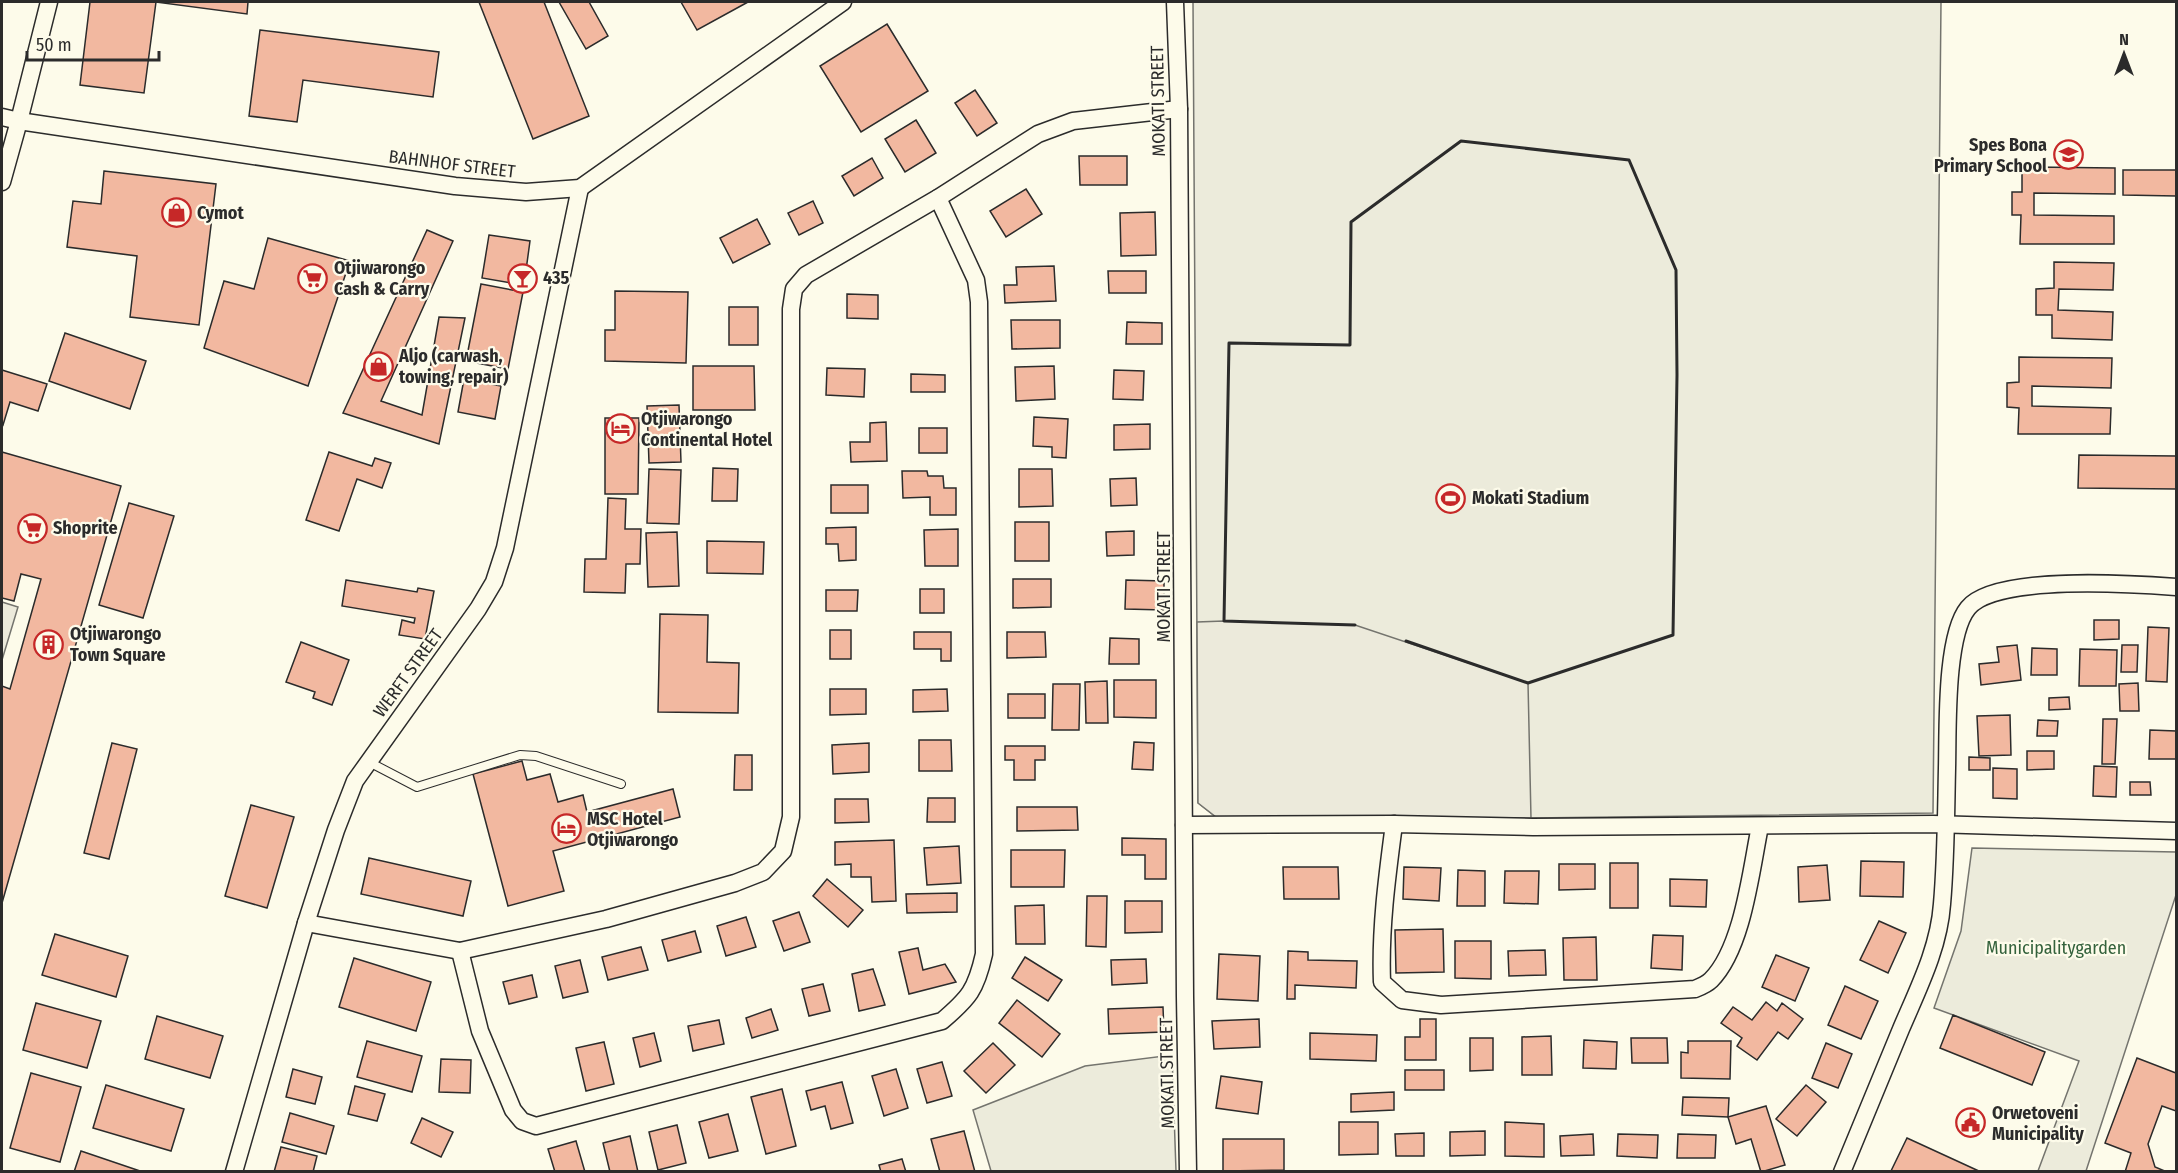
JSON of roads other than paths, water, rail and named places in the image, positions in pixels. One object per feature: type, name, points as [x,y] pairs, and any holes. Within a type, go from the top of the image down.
[{"type":"street","points":[[2,182],[49,2]]},
{"type":"street","points":[[580,188],[843,2]]},
{"type":"street","name":"MOKATI STREET","points":[[1175,2],[1179,109],[1188,1172]]},
{"type":"street","points":[[306,924],[460,951],[606,919],[735,883],[763,872],[783,851],[791,817],[791,309],[794,289],[806,275],[938,198],[1038,134],[1073,121],[1179,109]]},
{"type":"street","name":"BAHNHOF STREET","points":[[2,117],[455,186],[526,192],[580,188]]},
{"type":"street","name":"WERFT STREET","points":[[234,1172],[306,924],[356,781],[478,609],[494,582],[505,548],[580,188]]},
{"type":"street","points":[[460,951],[480,1030],[513,1110],[522,1121],[536,1126],[942,1022],[963,1003],[979,980],[984,954],[979,302],[976,280],[938,198]]},
{"type":"street","points":[[1842,1172],[1937,938],[1942,906],[1948,714],[1953,649],[1959,622],[1969,606],[1991,593],[2027,586],[2121,583],[2176,587]]},
{"type":"street","points":[[1184,825],[1394,824],[1533,827],[1945,824],[2176,831]]},
{"type":"street","points":[[1394,824],[1385,888],[1381,953],[1382,982],[1402,1000],[1441,1005],[1695,990],[1710,981],[1725,960],[1737,936],[1760,826]]},
{"type":"lane","points":[[369,762],[417,787],[520,755],[536,756],[621,784]]},
{"type":"place","name":"Spes Bona Primary School","points":[[2068,155]]},
{"type":"place","name":"Cymot","points":[[176,213]]},
{"type":"place","name":"Otjiwarongo Cash & Carry","points":[[313,278]]},
{"type":"place","name":"435","points":[[522,278]]},
{"type":"place","name":"Aljo (carwash, towing, repair)","points":[[378,366]]},
{"type":"place","name":"Otjiwarongo Continental Hotel","points":[[620,429]]},
{"type":"place","name":"Mokati Stadium","points":[[1451,498]]},
{"type":"place","name":"Shoprite","points":[[32,528]]},
{"type":"place","name":"Otjiwarongo Town Square","points":[[49,644]]},
{"type":"place","name":"MSC Hotel Otjiwarongo","points":[[566,829]]},
{"type":"place","name":"Orwetoveni Municipality","points":[[1971,1123]]},
{"type":"park label","name":"Municipalitygarden","points":[[2056,948]]}]
